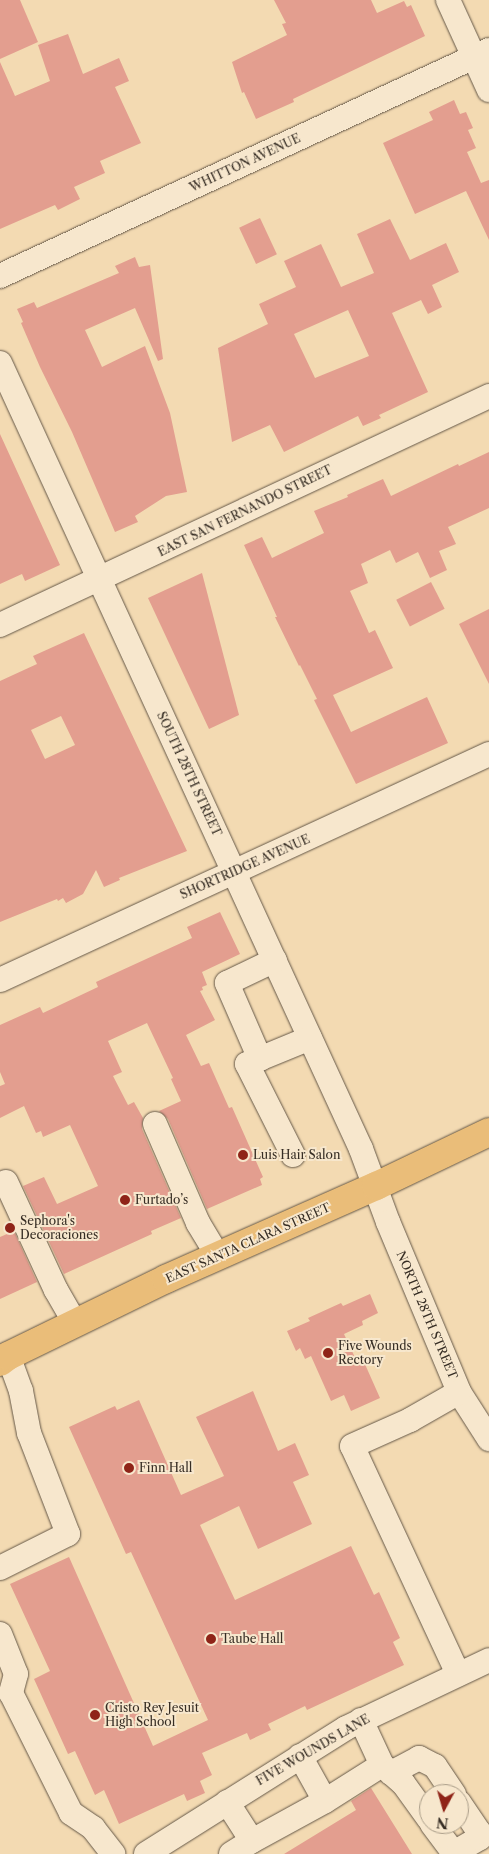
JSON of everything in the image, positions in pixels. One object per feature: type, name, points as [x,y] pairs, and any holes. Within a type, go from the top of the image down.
[{"type":"main road","name":"EAST SANTA CLARA STREET","points":[[3,1357],[218,1256],[376,1186],[489,1132]]},
{"type":"street","points":[[448,0],[482,53],[489,90]]},
{"type":"street","name":"WHITTON AVENUE","points":[[0,276],[482,53]]},
{"type":"street","name":"SOUTH 28TH STREET","points":[[0,363],[275,960],[376,1186]]},
{"type":"street","name":"EAST SAN FERNANDO STREET","points":[[0,626],[489,396]]},
{"type":"street","name":"SHORTRIDGE AVENUE","points":[[0,980],[489,754]]},
{"type":"street","points":[[260,1059],[227,983],[275,960]]},
{"type":"street","points":[[293,1155],[247,1064],[310,1038]]},
{"type":"street","points":[[155,1124],[198,1223],[218,1256]]},
{"type":"street","points":[[6,1182],[56,1290],[75,1323]]},
{"type":"street","name":"NORTH 28TH STREET","points":[[376,1186],[392,1231],[459,1392],[489,1439]]},
{"type":"street","points":[[0,1568],[68,1534],[29,1433],[22,1391],[3,1357]]},
{"type":"street","points":[[458,1674],[352,1446],[418,1416],[459,1392]]},
{"type":"street","points":[[0,1634],[16,1674],[11,1693],[71,1813],[93,1828],[113,1854]]},
{"type":"street","name":"FIVE WOUNDS LANE","points":[[146,1854],[226,1802],[361,1720],[489,1660]]},
{"type":"street","points":[[361,1720],[387,1769],[403,1783],[419,1805]]},
{"type":"street","points":[[300,1756],[325,1801]]},
{"type":"street","points":[[231,1854],[325,1801],[387,1769],[419,1758],[435,1766],[447,1784]]},
{"type":"street","points":[[226,1802],[252,1842]]},
{"type":"street","points":[[439,1834],[452,1851],[459,1850],[480,1838],[479,1832],[469,1817]]},
{"type":"building","points":[[0,0],[20,0],[38,42],[0,59]]},
{"type":"building","points":[[274,0],[371,0],[377,13],[404,1],[407,7],[411,5],[425,36],[293,99],[294,102],[256,119],[244,92],[242,93],[232,62],[287,35],[282,24],[286,23]]},
{"type":"building","points":[[68,34],[83,74],[119,58],[129,81],[115,87],[141,143],[100,161],[105,173],[74,187],[80,199],[58,210],[55,205],[0,229],[0,62],[15,96],[50,81],[38,45]]},
{"type":"building","points":[[454,100],[460,114],[466,112],[473,128],[468,130],[476,148],[467,152],[481,183],[489,180],[489,240],[466,191],[415,214],[383,143],[433,120],[429,112]]},
{"type":"building","points":[[260,218],[277,254],[256,264],[239,228]]},
{"type":"building","points":[[390,219],[410,260],[446,243],[459,272],[432,285],[442,307],[428,314],[421,300],[392,313],[428,392],[379,415],[381,418],[363,426],[358,416],[284,452],[270,425],[232,442],[218,348],[268,324],[259,304],[296,287],[284,261],[321,244],[341,287],[374,273],[357,234]],"holes":[[[348,310],[369,356],[315,378],[294,334]]]},
{"type":"building","points":[[135,257],[139,267],[150,265],[163,359],[158,361],[135,308],[85,330],[102,367],[145,346],[170,413],[187,492],[166,496],[135,516],[138,522],[115,532],[72,432],[40,367],[17,309],[34,302],[37,308],[119,273],[115,266]]},
{"type":"building","points":[[0,434],[60,565],[25,581],[22,574],[0,584]]},
{"type":"building","points":[[489,452],[489,508],[448,527],[456,544],[439,551],[447,570],[430,578],[418,552],[396,563],[390,550],[361,564],[368,583],[350,591],[369,633],[375,630],[393,668],[333,695],[351,732],[427,697],[448,743],[356,784],[314,700],[317,699],[275,617],[277,617],[244,545],[262,537],[272,558],[324,533],[314,511],[348,497],[347,495],[383,479],[391,496],[458,464],[459,466]]},
{"type":"building","points":[[202,573],[239,715],[209,729],[148,598]]},
{"type":"building","points":[[431,582],[445,609],[410,626],[396,600]]},
{"type":"building","points":[[489,609],[489,684],[459,624]]},
{"type":"building","points":[[84,633],[187,851],[119,878],[120,880],[104,887],[96,870],[83,894],[66,903],[63,898],[58,901],[57,899],[0,922],[0,681],[37,664],[33,656]],"holes":[[[61,716],[75,745],[45,759],[31,730]]]},
{"type":"building","points":[[220,912],[240,954],[202,972],[207,985],[202,987],[203,990],[200,991],[215,1020],[186,1035],[201,1066],[209,1063],[229,1108],[232,1107],[263,1177],[260,1179],[262,1185],[207,1209],[168,1119],[159,1111],[181,1101],[171,1079],[173,1078],[147,1023],[108,1041],[122,1072],[113,1076],[128,1105],[134,1102],[143,1118],[142,1129],[181,1218],[151,1231],[152,1234],[64,1274],[23,1186],[44,1177],[57,1204],[98,1186],[70,1125],[43,1137],[41,1131],[36,1133],[24,1106],[0,1118],[0,1086],[5,1084],[0,1072],[0,1025],[40,1007],[43,1013],[98,987],[96,982],[192,938],[187,927]]},
{"type":"building","points":[[14,1231],[37,1282],[0,1299],[0,1237]]},
{"type":"building","name":"Five Wounds Rectory","points":[[370,1294],[378,1313],[362,1321],[363,1325],[344,1334],[358,1364],[364,1362],[380,1398],[351,1411],[344,1395],[331,1401],[311,1356],[305,1359],[300,1348],[296,1351],[287,1331],[310,1321],[308,1318],[341,1303],[343,1306]]},
{"type":"building","points":[[253,1391],[278,1451],[295,1443],[309,1475],[293,1482],[312,1524],[258,1549],[239,1506],[200,1525],[235,1600],[351,1546],[374,1595],[379,1592],[400,1638],[393,1642],[404,1665],[307,1710],[305,1706],[268,1724],[271,1730],[250,1740],[247,1733],[202,1753],[212,1775],[200,1781],[205,1793],[187,1801],[184,1794],[119,1824],[104,1790],[95,1795],[75,1751],[68,1754],[34,1679],[50,1671],[10,1584],[69,1557],[153,1746],[208,1720],[131,1552],[126,1554],[69,1427],[115,1406],[117,1410],[139,1400],[181,1495],[224,1476],[196,1417]]},
{"type":"building","points":[[371,1788],[412,1854],[284,1854],[356,1810],[351,1801]]},
{"type":"place","name":"Luis Hair Salon","points":[[243,1155]]},
{"type":"place","name":"Furtado’s","points":[[125,1200]]},
{"type":"place","name":"Sephora's Decoraciones","points":[[10,1228]]},
{"type":"place","name":"Five Wounds Rectory","points":[[328,1353]]},
{"type":"place","name":"Finn Hall","points":[[129,1468]]},
{"type":"place","name":"Taube Hall","points":[[211,1639]]},
{"type":"place","name":"Cristo Rey Jesuit High School","points":[[95,1715]]}]
